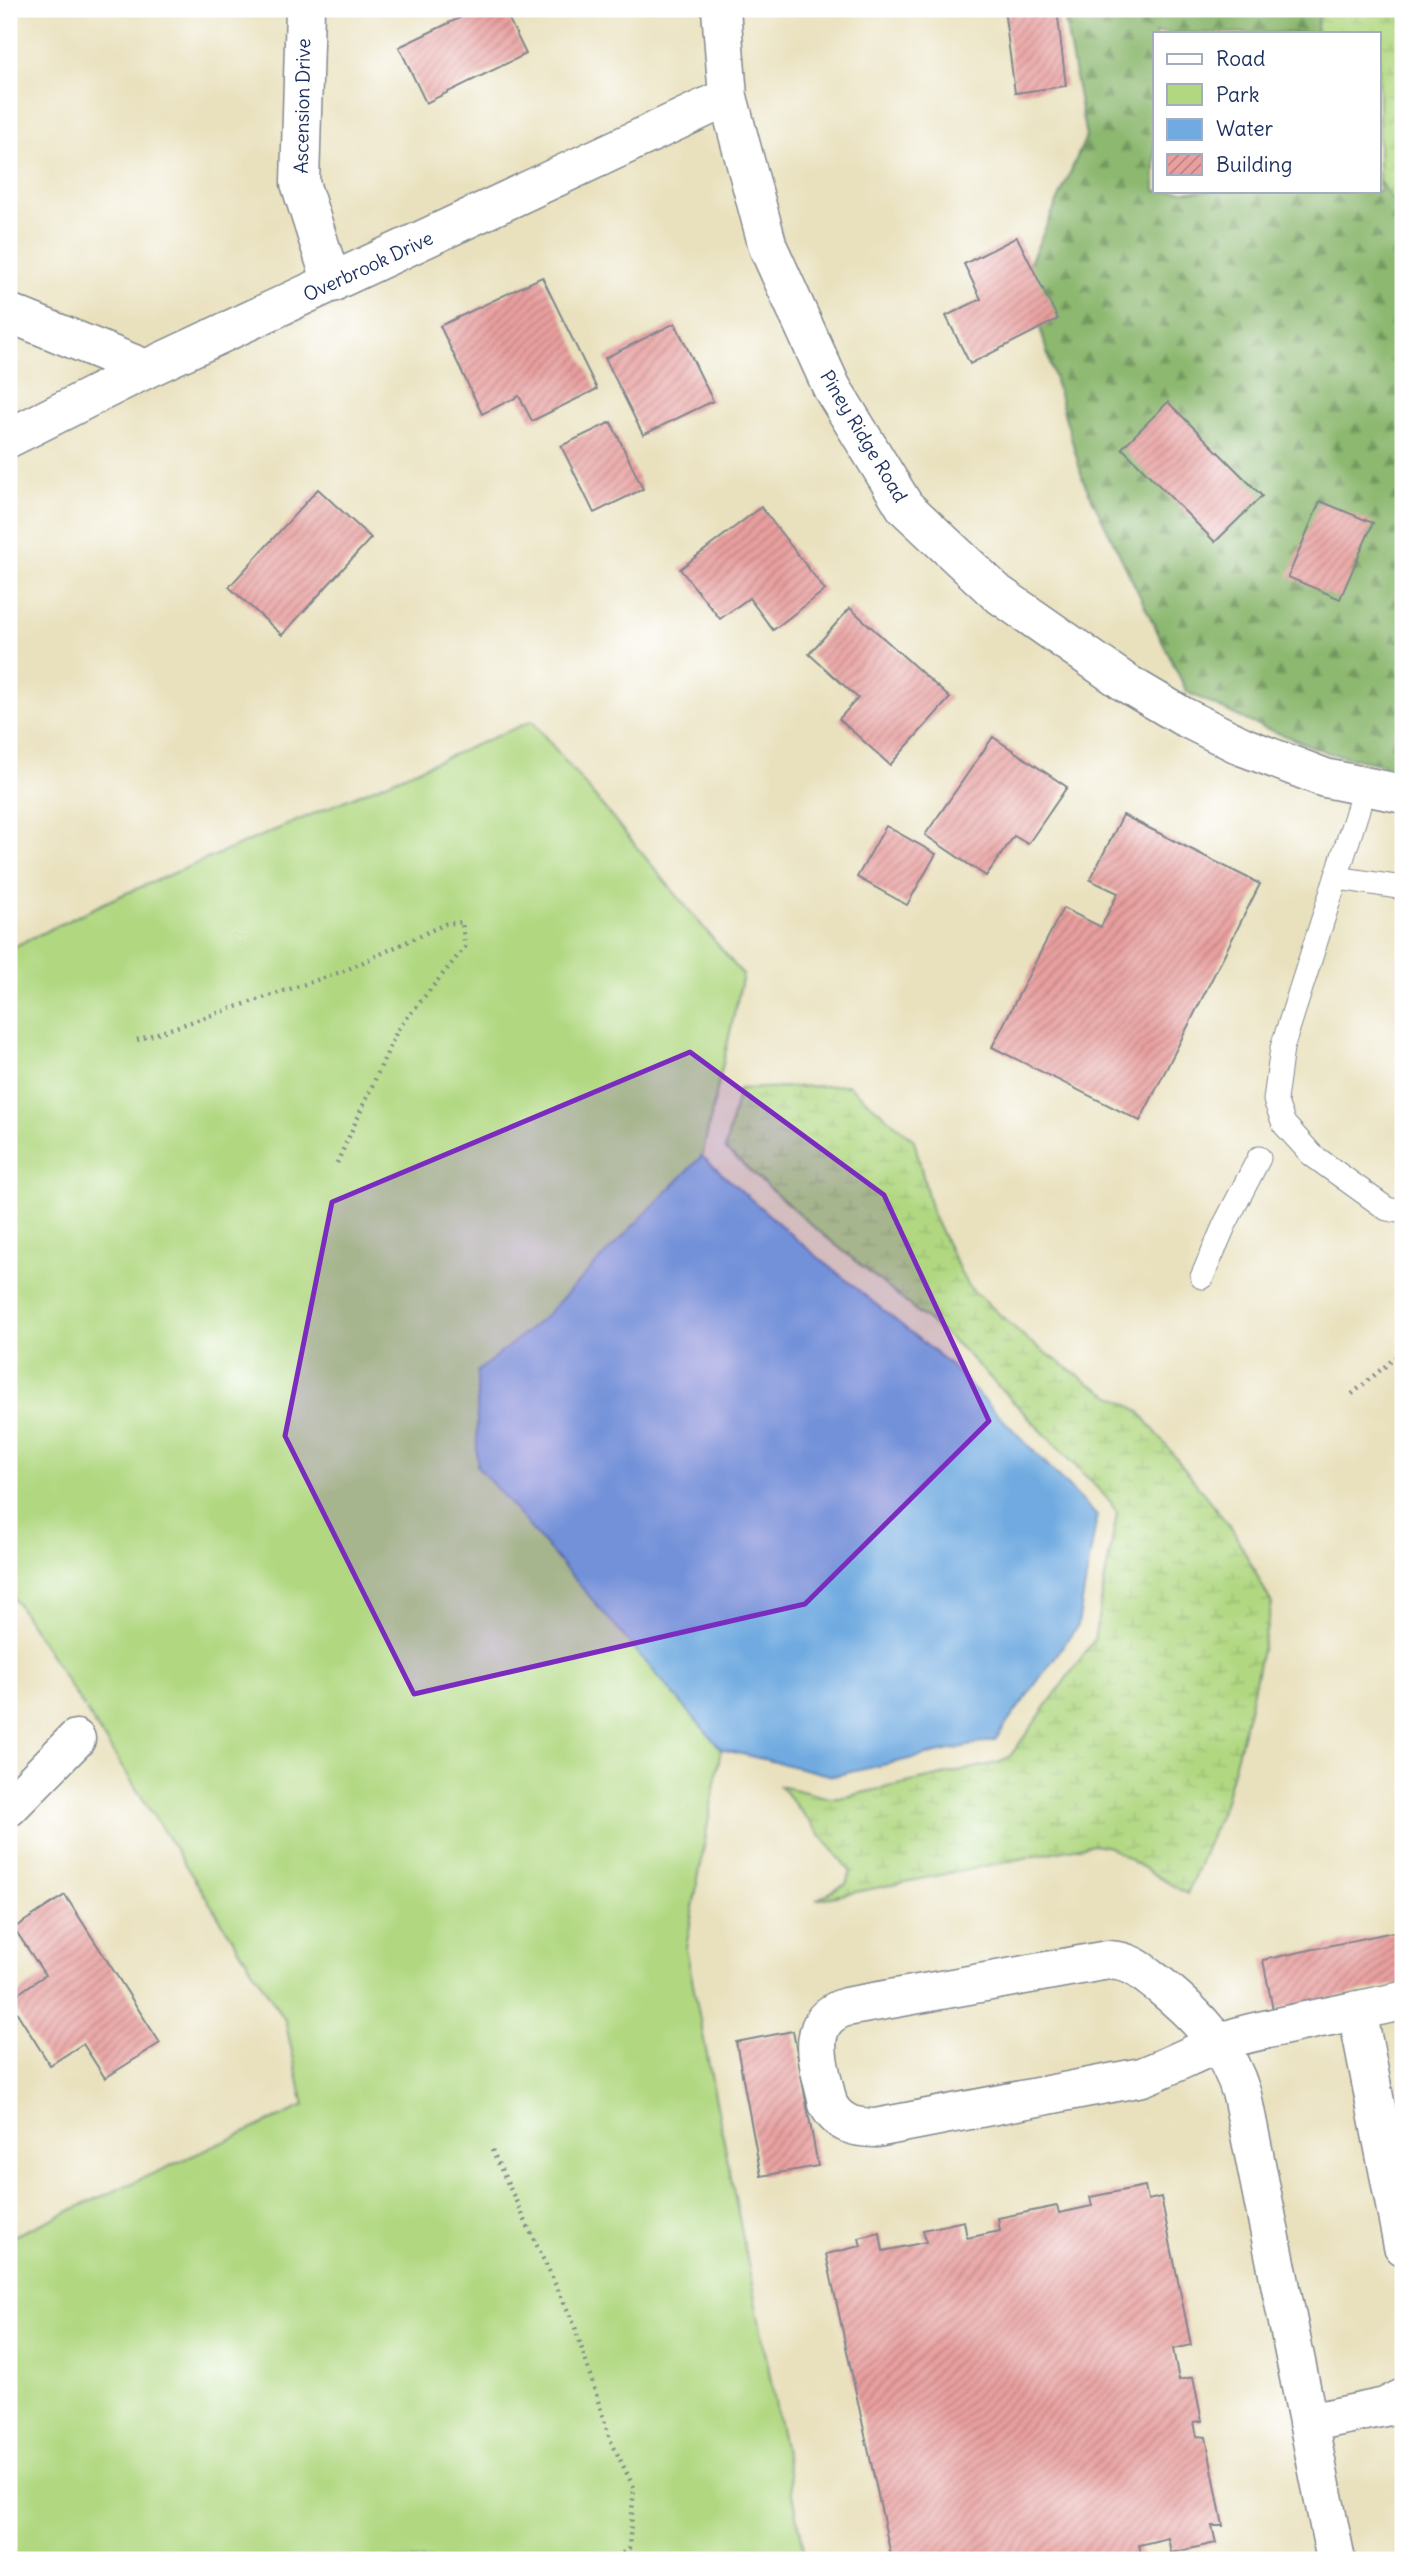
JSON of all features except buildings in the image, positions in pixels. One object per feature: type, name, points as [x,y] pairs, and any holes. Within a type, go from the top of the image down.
[{"type":"street","name":"Ascension Drive","points":[[306,9],[300,183],[331,283]]},
{"type":"street","name":"Piney Ridge Road","points":[[721,9],[728,97],[768,247],[832,388],[905,506],[997,593],[1126,683],[1182,716],[1244,747],[1325,778],[1403,794]]},
{"type":"street","name":"Overbrook Drive","points":[[9,438],[146,369],[728,97]]},
{"type":"street","points":[[9,313],[146,369]]},
{"type":"street","points":[[9,1807],[76,1739]]},
{"type":"street","points":[[1336,2560],[1242,2095],[1232,2067],[1219,2045],[1209,2030],[1183,2004],[1130,1963],[1108,1960],[1079,1963],[836,2010],[823,2019],[817,2050],[832,2112],[850,2125],[876,2128],[1142,2077],[1219,2045],[1269,2029],[1403,2001]]},
{"type":"street","points":[[1357,2010],[1403,2246]]},
{"type":"street","points":[[1308,2423],[1385,2407],[1403,2398]]},
{"type":"lane","points":[[1365,788],[1282,1048],[1275,1100],[1284,1124],[1312,1155],[1387,1209],[1403,1212]]},
{"type":"lane","points":[[1338,878],[1403,888]]},
{"type":"lane","points":[[1202,1277],[1225,1224],[1259,1158]]},
{"type":"path","points":[[137,1040],[344,971],[445,924],[462,922],[465,947],[398,1028],[336,1165]]},
{"type":"path","points":[[1352,1394],[1403,1351]]},
{"type":"path","points":[[492,2150],[574,2324],[610,2439],[634,2488],[629,2548],[614,2560]]},
{"type":"highlighted area","points":[[690,1052],[884,1195],[989,1421],[805,1604],[414,1694],[285,1436],[332,1202]]},
{"type":"green space","points":[[1063,9],[1320,9],[1316,32],[1153,32],[1153,192],[1380,192],[1380,182],[1403,215],[1403,764],[1389,766],[1329,753],[1252,723],[1187,692],[1083,480],[1025,274],[1086,137]]},
{"type":"green space","points":[[1320,9],[1403,9],[1403,215],[1380,182],[1380,32],[1316,32]]},
{"type":"green space","points":[[532,721],[743,975],[702,1156],[542,1319],[477,1372],[477,1466],[721,1749],[686,1948],[806,2560],[9,2560],[9,2238],[304,2106],[285,2020],[9,1591],[9,949],[115,898]]},
{"type":"green space","points":[[848,1085],[914,1140],[933,1216],[967,1285],[1029,1341],[1089,1383],[1139,1411],[1234,1532],[1272,1604],[1225,1801],[1187,1894],[1109,1847],[1094,1844],[816,1900],[846,1884],[851,1872],[780,1786],[839,1798],[1001,1762],[1011,1755],[1094,1640],[1117,1514],[1110,1501],[960,1347],[814,1227],[725,1149],[739,1089]]},
{"type":"water","points":[[702,1156],[802,1244],[947,1362],[1097,1516],[1078,1625],[995,1740],[833,1776],[721,1749],[477,1466],[477,1372],[542,1319]]}]
